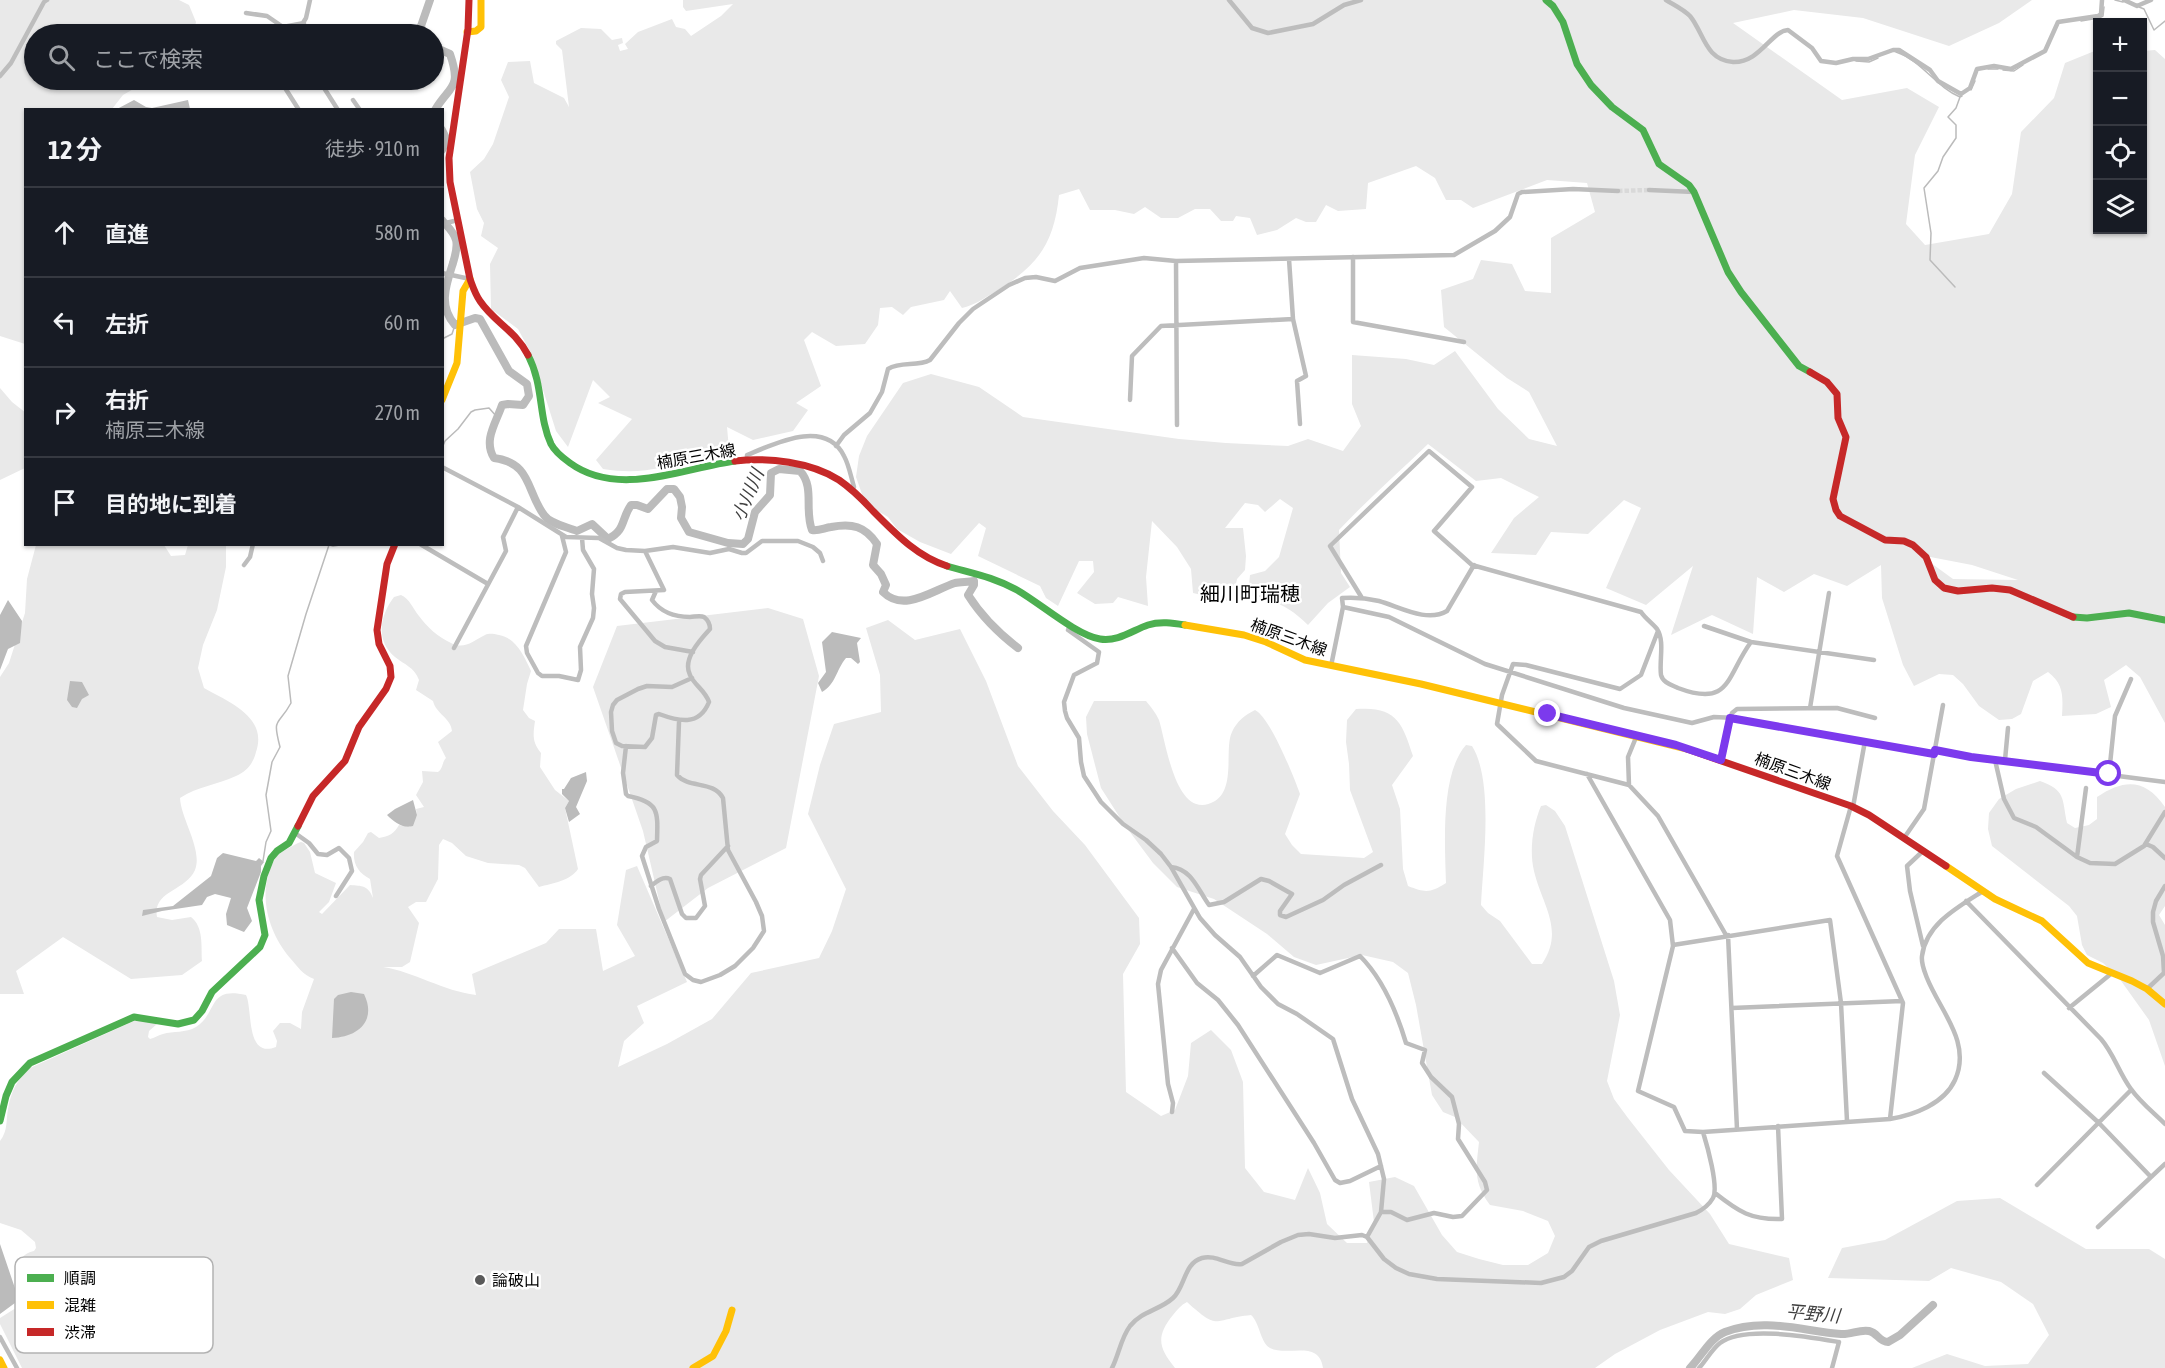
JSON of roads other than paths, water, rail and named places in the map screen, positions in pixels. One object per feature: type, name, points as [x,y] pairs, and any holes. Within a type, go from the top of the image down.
[{"type":"main road","points":[[445,383],[457,363],[463,291],[470,279],[454,221],[449,158],[467,32],[469,0]]},
{"type":"main road","points":[[467,32],[476,31],[481,27],[481,0]]},
{"type":"main road","points":[[1546,0],[1553,6],[1563,22],[1577,64],[1591,85],[1612,107],[1643,130],[1659,164],[1689,185],[1694,192],[1728,272],[1741,292],[1799,366],[1827,382],[1837,394],[1838,418],[1845,437],[1833,499],[1834,508],[1840,516],[1884,540],[1901,539],[1910,542],[1926,557],[1932,576],[1938,585],[1945,588],[1957,591],[1998,588],[2009,590],[2028,596],[2065,616],[2078,619],[2092,619],[2129,612],[2142,613],[2165,620]]},
{"type":"main road","name":"楠原三木線","points":[[470,279],[474,293],[487,312],[509,329],[529,355],[537,376],[551,446],[570,465],[595,476],[623,480],[657,477],[701,466],[747,460],[808,467],[829,475],[852,492],[923,557],[997,580],[1092,637],[1111,640],[1150,624],[1168,622],[1255,638],[1305,660],[1637,735],[1721,760],[1869,814],[1983,891],[2011,908],[2042,921],[2088,963],[2147,989],[2165,1004]]},
{"type":"main road","points":[[0,1121],[6,1093],[16,1073],[30,1063],[134,1017],[178,1024],[194,1020],[202,1011],[212,992],[260,947],[265,935],[259,900],[271,858],[290,843],[313,796],[345,761],[354,744],[359,727],[386,689],[391,677],[390,666],[379,644],[377,630],[387,564],[394,546]]},
{"type":"main road","points":[[693,1368],[713,1356],[726,1331],[732,1310]]},
{"type":"main road","points":[[0,1359],[4,1368]]},
{"type":"street","points":[[32,24],[47,0]]},
{"type":"street","points":[[298,24],[303,23],[306,18],[310,0]]},
{"type":"street","points":[[1229,0],[1252,28],[1268,33],[1313,24],[1344,5],[1361,0]]},
{"type":"street","points":[[1666,0],[1687,13],[1708,50],[1719,58],[1733,62],[1747,60],[1763,50],[1781,32],[1788,30],[1812,48],[1821,61],[1836,63],[1899,50],[1930,70],[1938,81],[1961,93],[1970,88],[1977,69],[1994,66],[2011,69],[2045,51],[2058,22],[2098,16],[2101,14],[2102,0]]},
{"type":"street","points":[[2124,0],[2137,6],[2151,0]]},
{"type":"street","points":[[246,13],[267,16],[279,24]]},
{"type":"street","points":[[0,76],[11,63],[24,39]]},
{"type":"street","points":[[286,90],[298,108]]},
{"type":"street","points":[[326,90],[338,108]]},
{"type":"street","points":[[353,100],[359,108]]},
{"type":"street","points":[[836,446],[844,435],[870,413],[882,392],[888,369],[894,365],[923,363],[930,360],[973,309],[1009,285],[1025,278],[1036,277],[1055,281],[1080,268],[1144,258],[1176,261],[1454,255],[1495,231],[1509,218],[1518,194],[1522,192],[1574,189],[1618,191]]},
{"type":"street","points":[[1649,190],[1694,192]]},
{"type":"street","points":[[444,224],[454,221]]},
{"type":"street","points":[[1353,258],[1353,322],[1464,342]]},
{"type":"street","points":[[1289,259],[1293,319],[1306,376],[1297,381],[1300,424]]},
{"type":"street","points":[[1176,261],[1177,425]]},
{"type":"street","points":[[444,273],[470,279]]},
{"type":"street","points":[[1130,400],[1132,356],[1161,326],[1293,319]]},
{"type":"street","points":[[747,460],[747,455],[801,436],[822,438],[836,446],[844,456],[854,487],[852,492]]},
{"type":"street","points":[[1362,598],[1330,546],[1429,451],[1472,487],[1434,531],[1474,566],[1641,612],[1658,631],[1661,646],[1661,676],[1664,681],[1686,691],[1703,695],[1715,694],[1725,687],[1741,655],[1751,642]]},
{"type":"street","points":[[444,468],[518,507],[562,536],[599,538],[617,548],[626,550],[645,551],[674,547],[710,553],[729,549],[746,553],[762,541],[798,541],[813,547],[820,553],[823,561]]},
{"type":"street","points":[[454,648],[506,551],[503,537],[518,507]]},
{"type":"street","points":[[562,536],[566,552],[526,646],[527,653],[542,676],[559,676],[578,680],[581,670],[580,647],[593,618],[594,608],[592,594],[594,569],[583,550],[582,538]]},
{"type":"street","points":[[244,565],[250,557],[253,546]]},
{"type":"street","points":[[423,546],[488,584]]},
{"type":"street","points":[[645,551],[664,590],[625,592],[619,596],[655,641],[665,647],[693,652]]},
{"type":"street","points":[[1331,666],[1343,607],[1342,598],[1362,598],[1418,614],[1439,615],[1447,611],[1474,566]]},
{"type":"street","points":[[656,591],[652,600],[663,611],[674,615],[701,616],[706,618],[710,624],[710,629],[700,640],[688,666],[692,678],[709,702],[706,709],[691,720],[679,722],[659,714],[656,715],[652,738],[648,745],[640,747],[616,743],[613,737],[611,712],[617,700],[638,688],[672,687],[692,678]]},
{"type":"street","points":[[1810,708],[1829,593]]},
{"type":"street","points":[[1343,607],[1389,617],[1463,655],[1624,708],[1659,717],[1692,723],[1714,717],[1730,718],[1935,752],[2165,782]]},
{"type":"street","points":[[1070,625],[1068,630],[1099,651],[1097,663],[1074,675],[1064,702],[1067,718],[1079,738],[1084,776],[1108,811],[1146,840],[1171,867],[1194,909],[1215,935],[1240,957],[1253,976],[1278,1004],[1333,1039],[1352,1099],[1371,1137],[1384,1179],[1381,1212],[1367,1237]]},
{"type":"street","points":[[1704,626],[1751,642],[1874,660]]},
{"type":"street","points":[[1658,631],[1641,675],[1620,689],[1526,664],[1513,664],[1497,724],[1536,761],[1629,786],[1658,816],[1727,935],[1737,1129]]},
{"type":"street","points":[[2109,774],[2115,716],[2131,679]]},
{"type":"street","points":[[1904,838],[1924,809],[1943,705]]},
{"type":"street","points":[[1721,760],[1730,718],[1737,709],[1837,708],[1875,718]]},
{"type":"street","points":[[626,746],[623,773],[626,794],[650,801],[656,813],[657,841],[646,848],[642,856],[651,886],[685,974],[701,982],[735,966],[753,948],[764,931],[762,916],[728,846],[723,798],[720,792],[708,786],[681,779],[677,775],[679,722]]},
{"type":"street","points":[[2005,760],[2008,728]]},
{"type":"street","points":[[1629,786],[1628,757],[1637,735]]},
{"type":"street","points":[[1865,741],[1852,807],[1837,856],[1902,1000],[1890,1119]]},
{"type":"street","points":[[1995,760],[2004,799],[2014,818],[2037,827],[2077,857],[2090,863],[2115,864],[2146,844],[2165,812]]},
{"type":"street","points":[[1587,774],[1670,920],[1673,945],[1638,1091],[1674,1107],[1685,1131],[1703,1132],[1890,1119],[1904,1117],[1939,1101],[1952,1085],[1960,1063],[1960,1054],[1953,1028],[1922,967],[1924,948],[1926,940],[1937,924],[1983,891]]},
{"type":"street","points":[[2077,857],[2086,788]]},
{"type":"street","points":[[295,833],[309,843],[318,854],[327,855],[339,848],[349,858],[352,871],[336,896]]},
{"type":"street","points":[[2146,844],[2165,858]]},
{"type":"street","points":[[651,886],[661,879],[667,877],[670,879],[682,914],[686,918],[696,918],[705,906],[701,875],[728,846]]},
{"type":"street","points":[[1923,851],[1907,866],[1910,891],[1924,948]]},
{"type":"street","points":[[1171,867],[1180,868],[1190,876],[1209,905],[1224,902],[1261,879],[1269,881],[1292,894],[1280,911],[1281,915],[1286,917],[1323,900],[1344,885],[1381,866]]},
{"type":"street","points":[[2147,989],[2164,973],[2163,956],[2153,922],[2153,912],[2156,901],[2165,886]]},
{"type":"street","points":[[1966,902],[2106,1045],[2132,1090],[2165,1124]]},
{"type":"street","points":[[1172,1112],[1173,1103],[1168,1084],[1158,984],[1161,970],[1194,909]]},
{"type":"street","points":[[1673,945],[1830,920],[1841,1003],[1847,1121]]},
{"type":"street","points":[[1172,948],[1197,983],[1218,1000],[1234,1019],[1314,1143],[1335,1180],[1340,1183],[1350,1181],[1381,1166]]},
{"type":"street","points":[[1253,976],[1277,955],[1320,973],[1360,956],[1393,1005],[1406,1043],[1425,1050],[1422,1063],[1431,1077],[1452,1097],[1459,1124],[1458,1139],[1485,1182],[1487,1190],[1462,1216],[1453,1217],[1434,1213],[1407,1220],[1391,1212],[1381,1212]]},
{"type":"street","points":[[2069,1008],[2112,973]]},
{"type":"street","points":[[1732,1008],[1902,1000]]},
{"type":"street","points":[[2044,1073],[2099,1123],[2151,1177]]},
{"type":"street","points":[[2037,1185],[2132,1090]]},
{"type":"street","points":[[1714,1192],[1736,1209],[1752,1216],[1765,1220],[1782,1219],[1778,1126]]},
{"type":"street","points":[[1112,1368],[1129,1327],[1137,1319],[1173,1298],[1192,1263],[1200,1258],[1208,1257],[1223,1259],[1235,1265],[1242,1264],[1298,1235],[1309,1234],[1335,1238],[1362,1235],[1367,1237],[1384,1259],[1396,1268],[1409,1274],[1437,1279],[1541,1283],[1564,1277],[1572,1271],[1589,1247],[1601,1241],[1696,1213],[1708,1204],[1714,1192],[1703,1132]]},
{"type":"street","points":[[2098,1227],[2165,1164]]},
{"type":"street","points":[[1699,1368],[1718,1344],[1726,1340],[1772,1333],[1839,1342],[1832,1368]]},
{"type":"street","points":[[0,1337],[17,1368]]},
{"type":"waterway","name":"小川川","points":[[422,24],[430,0]]},
{"type":"waterway","points":[[2115,0],[2123,2]]},
{"type":"waterway","points":[[2081,21],[2103,16],[2104,7]]},
{"type":"waterway","points":[[2139,7],[2144,9],[2154,30],[2165,21]]},
{"type":"waterway","name":"小川川","points":[[436,108],[453,86],[455,74],[450,54],[444,51]]},
{"type":"waterway","points":[[1896,52],[1913,61],[1943,87],[1960,97]]},
{"type":"waterway","points":[[1856,61],[1869,62],[1878,58]]},
{"type":"waterway","points":[[2003,70],[2014,71],[2023,65]]},
{"type":"waterway","points":[[1988,69],[1998,69]]},
{"type":"waterway","points":[[1971,90],[1975,81]]},
{"type":"waterway","points":[[1955,287],[1930,260],[1931,233],[1924,188],[1938,171],[1943,157],[1956,138],[1956,125],[1948,117],[1962,96]]},
{"type":"waterway","name":"小川川","points":[[444,134],[447,140],[444,146]]},
{"type":"waterway","name":"小川川","points":[[444,222],[457,243],[445,295],[450,318],[455,325],[475,318],[480,319],[509,371],[527,384],[529,396],[523,405],[502,405],[490,438],[491,451],[494,458],[506,461],[522,472],[538,506],[547,518],[554,523],[577,531],[592,524],[608,539],[621,528],[631,505],[648,509],[667,489],[674,489],[680,497],[681,518],[689,532],[728,543],[743,544],[748,539],[755,512],[770,495],[771,473],[779,469],[800,471],[807,484],[812,530],[845,525],[857,527],[868,533],[877,544],[873,565],[881,574],[886,585],[883,592],[891,598],[909,600],[955,583],[974,581],[968,595],[990,624],[1018,648]]},
{"type":"waterway","points":[[444,338],[452,334],[455,325]]},
{"type":"waterway","points":[[444,443],[475,410],[489,408],[497,417]]},
{"type":"waterway","points":[[263,861],[266,842],[271,831],[266,795],[272,762],[280,747],[277,726],[291,703],[288,676],[329,546]]},
{"type":"waterway","name":"平野川","points":[[1690,1368],[1715,1339],[1725,1332],[1739,1328],[1768,1325],[1841,1334],[1866,1331],[1888,1342],[1900,1335],[1933,1305]]},
{"type":"tunnel","points":[[1618,191],[1649,190]]},
{"type":"place","name":"論破山","points":[[480,1280]]},
{"type":"district","name":"細川町瑞穂","points":[[1250,594]]}]
